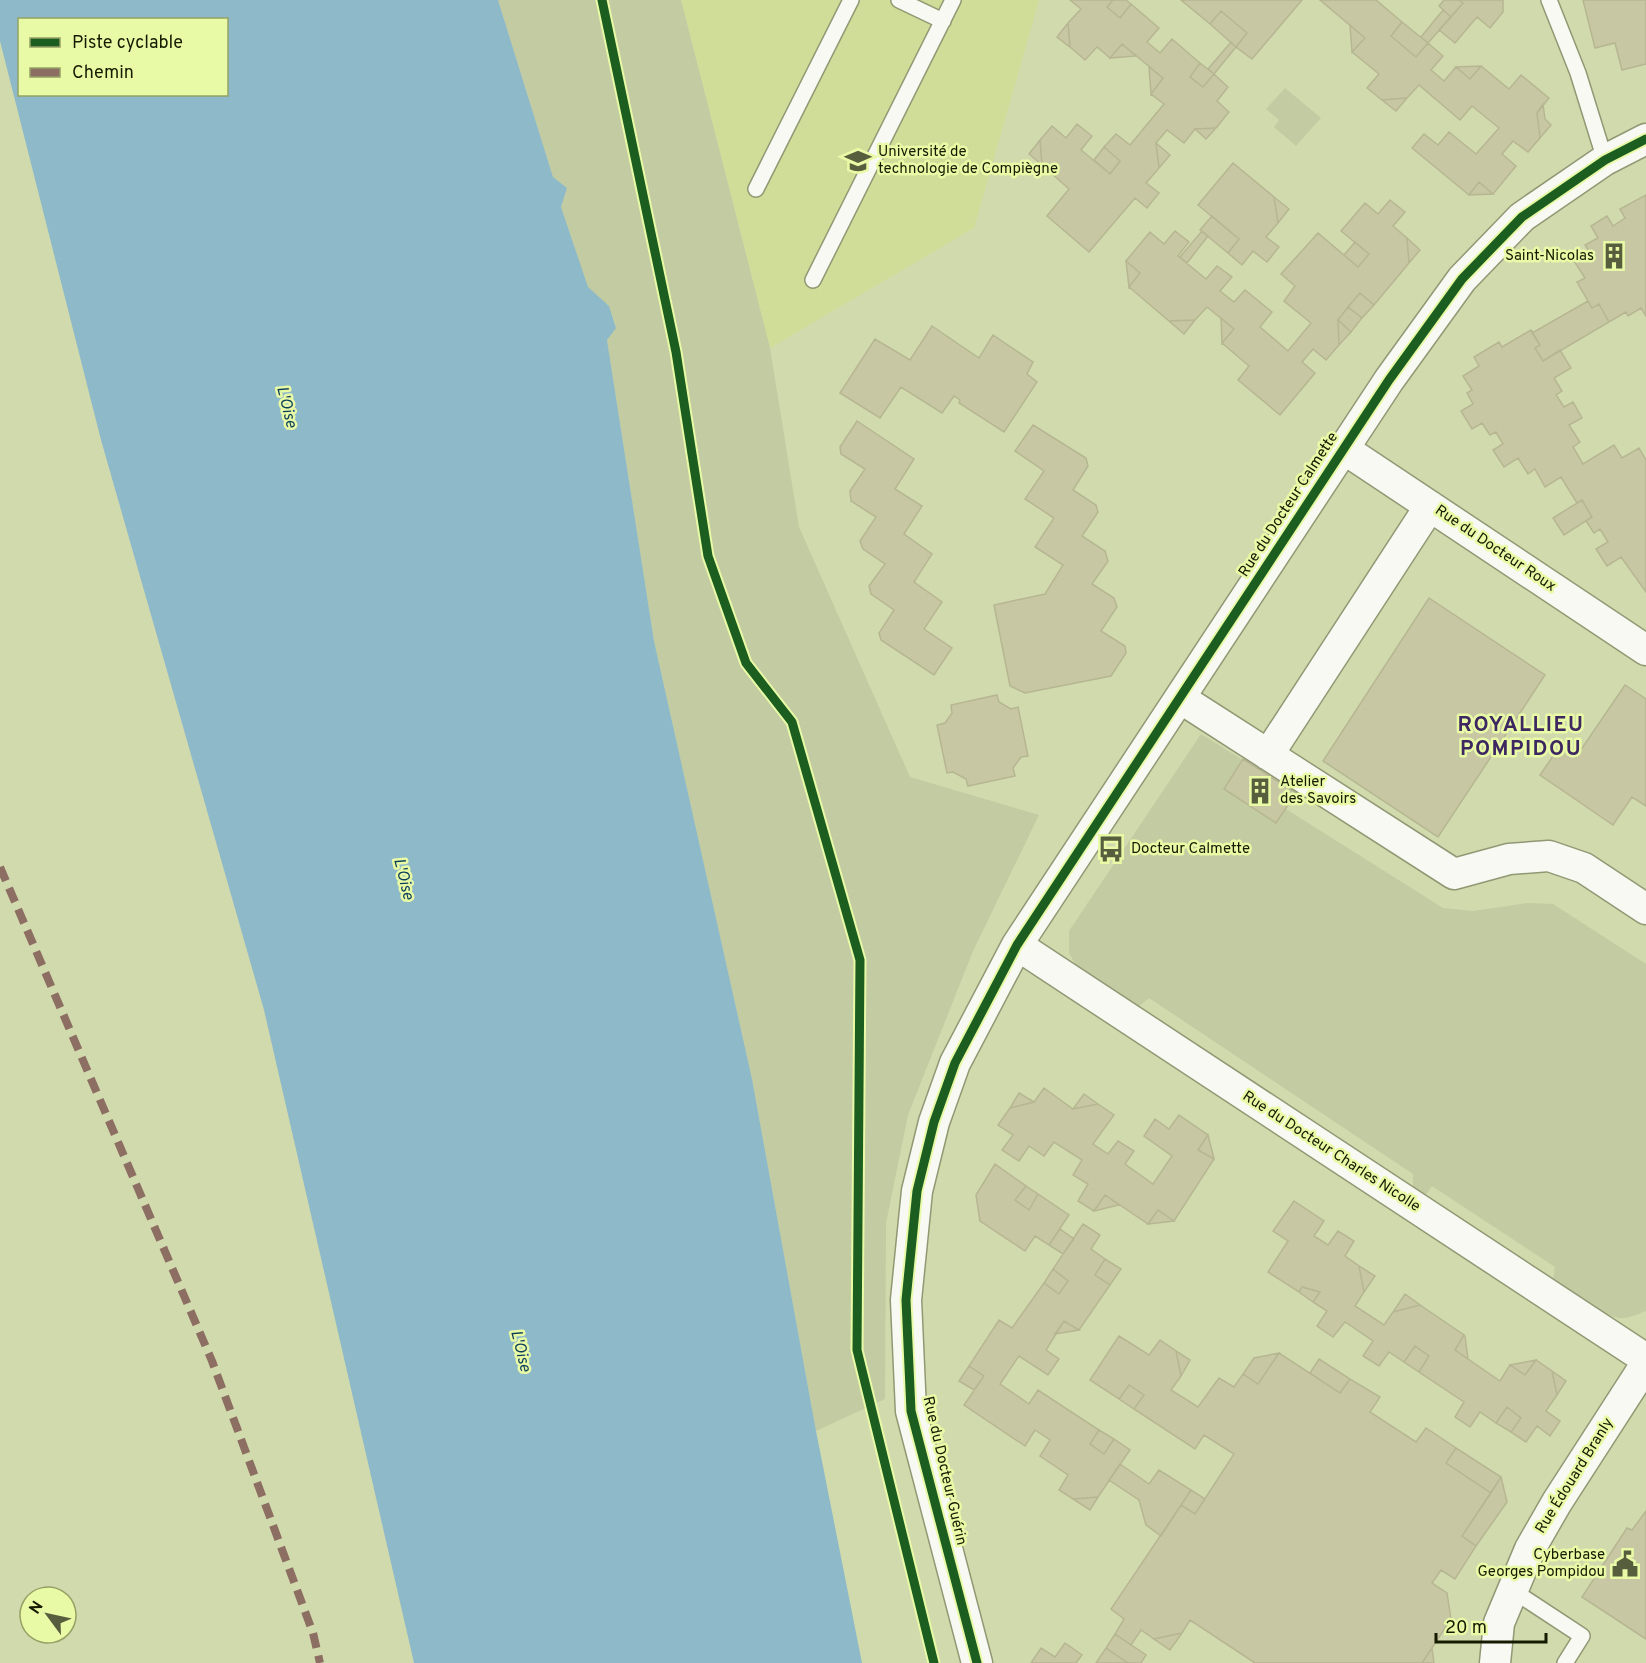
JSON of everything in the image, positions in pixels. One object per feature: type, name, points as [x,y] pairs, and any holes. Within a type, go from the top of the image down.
[{"type":"street","name":"Rue du Docteur Calmette","points":[[1017,945],[1389,380],[1462,279],[1522,217],[1605,160],[1646,139]]},
{"type":"street","name":"Rue du Docteur Roux","points":[[1344,449],[1646,650]]},
{"type":"street","points":[[1268,754],[1430,506]]},
{"type":"street","points":[[1180,698],[1454,874],[1509,859],[1549,856],[1584,868],[1646,909]]},
{"type":"street","name":"Rue du Docteur Charles Nicolle","points":[[1017,945],[1646,1359]]},
{"type":"street","name":"Rue du Docteur Guérin","points":[[976,1663],[911,1411],[906,1300],[917,1191],[934,1122],[955,1063],[1017,945]]},
{"type":"street","name":"Rue Édouard Branly","points":[[1495,1663],[1499,1623],[1530,1549],[1557,1502],[1646,1364]]},
{"type":"lane","points":[[756,189],[851,0]]},
{"type":"lane","points":[[899,0],[943,21]]},
{"type":"lane","points":[[813,280],[953,0]]},
{"type":"lane","points":[[1549,0],[1578,73],[1605,160]]},
{"type":"lane","points":[[1512,1590],[1582,1636],[1565,1663]]},
{"type":"shaded area","points":[[498,0],[681,0],[770,348],[799,527],[910,777],[1039,815],[973,951],[908,1115],[886,1223],[885,1399],[816,1431],[752,1079],[654,641],[607,340],[616,327],[609,306],[588,288],[561,207],[567,188],[553,177]]},
{"type":"shaded area","name":"Université de technologie de Compiègne","points":[[681,0],[1039,0],[974,228],[770,348]]},
{"type":"shaded area","points":[[1285,88],[1321,118],[1296,146],[1274,127],[1279,120],[1266,109]]},
{"type":"shaded area","points":[[1201,734],[1296,793],[1286,809],[1443,908],[1473,911],[1528,903],[1553,904],[1646,964],[1646,1311],[1619,1318],[1595,1307],[1553,1280],[1555,1267],[1432,1186],[1425,1196],[1413,1188],[1413,1174],[1149,998],[1138,1007],[1078,969],[1069,953],[1069,931]]},
{"type":"water","name":"L'Oise","points":[[0,0],[498,0],[553,177],[567,188],[561,207],[588,287],[609,306],[616,328],[607,340],[654,641],[752,1079],[816,1431],[862,1663],[414,1663],[264,1010],[101,440],[0,41]]},
{"type":"building","points":[[1070,0],[1113,0],[1107,7],[1120,18],[1131,4],[1159,28],[1147,42],[1160,53],[1172,39],[1200,63],[1190,77],[1203,87],[1214,74],[1228,87],[1217,101],[1229,112],[1216,128],[1195,129],[1184,143],[1167,130],[1156,143],[1159,168],[1146,183],[1159,193],[1147,208],[1135,198],[1089,252],[1047,216],[1069,189],[1042,165],[1040,140],[1052,126],[1066,138],[1077,124],[1092,136],[1081,150],[1110,174],[1120,161],[1104,147],[1116,134],[1130,145],[1164,104],[1151,94],[1163,78],[1122,44],[1110,58],[1097,47],[1085,60],[1070,47],[1068,23],[1081,9]]},
{"type":"building","points":[[1113,0],[1126,0],[1131,4],[1120,18],[1107,7]]},
{"type":"building","points":[[1181,0],[1302,0],[1252,59],[1236,47],[1247,33],[1221,11],[1210,24]]},
{"type":"building","points":[[1320,0],[1376,0],[1402,22],[1391,36],[1416,57],[1428,43],[1443,56],[1431,70],[1444,81],[1456,67],[1470,79],[1481,66],[1509,89],[1521,75],[1549,98],[1537,113],[1540,138],[1528,152],[1513,141],[1502,154],[1516,166],[1493,194],[1479,182],[1469,195],[1412,148],[1424,134],[1438,145],[1449,132],[1476,154],[1499,128],[1472,106],[1460,120],[1419,85],[1407,98],[1382,100],[1367,88],[1379,74],[1352,52],[1365,38]]},
{"type":"building","points":[[1444,0],[1459,0],[1463,3],[1451,17],[1439,6]]},
{"type":"building","points":[[1459,0],[1503,0],[1503,12],[1490,28],[1477,17],[1455,43],[1439,30],[1463,3]]},
{"type":"building","points":[[1583,0],[1646,0],[1646,64],[1622,70],[1615,43],[1595,48]]},
{"type":"building","points":[[1443,10],[1451,17],[1428,43],[1421,37]]},
{"type":"building","points":[[1221,11],[1247,33],[1236,47],[1210,24]]},
{"type":"building","points":[[1402,22],[1428,43],[1416,57],[1391,36]]},
{"type":"building","points":[[1068,23],[1070,47],[1057,37]]},
{"type":"building","points":[[1350,25],[1365,38],[1352,52]]},
{"type":"building","points":[[1231,42],[1236,47],[1214,74],[1208,69]]},
{"type":"building","points":[[1122,44],[1136,56],[1110,58]]},
{"type":"building","points":[[1200,63],[1214,74],[1203,87],[1190,77]]},
{"type":"building","points":[[1481,66],[1470,79],[1456,67]]},
{"type":"building","points":[[1149,67],[1163,78],[1151,94]]},
{"type":"building","points":[[1407,98],[1396,111],[1382,100]]},
{"type":"building","points":[[1543,104],[1545,119],[1551,125],[1540,138],[1537,113]]},
{"type":"building","points":[[1216,128],[1206,139],[1195,129]]},
{"type":"building","points":[[1040,140],[1042,165],[1029,154]]},
{"type":"building","points":[[1156,143],[1170,155],[1159,168]]},
{"type":"building","points":[[1104,147],[1120,161],[1110,174],[1094,160]]},
{"type":"building","points":[[1233,163],[1274,197],[1278,223],[1266,237],[1279,247],[1267,262],[1253,251],[1242,265],[1228,253],[1239,239],[1198,205]]},
{"type":"building","points":[[1479,182],[1493,194],[1469,195]]},
{"type":"building","name":"Saint-Nicolas","points":[[1646,195],[1646,316],[1641,308],[1628,316],[1626,312],[1609,322],[1599,304],[1592,308],[1577,282],[1585,278],[1574,261],[1589,251],[1585,245],[1598,238],[1591,226],[1607,216],[1613,226],[1625,218],[1620,209]]},
{"type":"building","points":[[1274,197],[1289,209],[1278,223]]},
{"type":"building","points":[[1390,200],[1405,212],[1393,226],[1407,238],[1409,263],[1374,305],[1360,293],[1348,307],[1338,320],[1339,345],[1326,360],[1313,349],[1302,362],[1315,373],[1280,415],[1238,380],[1249,366],[1222,343],[1234,329],[1207,307],[1195,320],[1169,321],[1129,287],[1140,273],[1126,261],[1150,232],[1164,244],[1175,231],[1189,242],[1178,256],[1206,279],[1217,266],[1232,277],[1220,291],[1234,302],[1245,290],[1272,312],[1260,327],[1288,351],[1311,323],[1284,301],[1295,286],[1281,274],[1318,233],[1358,267],[1369,254],[1341,231],[1365,203],[1378,214]]},
{"type":"building","points":[[1212,216],[1239,239],[1228,253],[1200,230]]},
{"type":"building","points":[[1202,231],[1208,236],[1187,263],[1180,257]]},
{"type":"building","points":[[1407,238],[1420,250],[1409,263]]},
{"type":"building","points":[[1355,242],[1369,254],[1358,267],[1344,255]]},
{"type":"building","points":[[1126,261],[1140,273],[1129,287]]},
{"type":"building","points":[[1360,293],[1374,305],[1362,318],[1348,307]]},
{"type":"building","points":[[1588,301],[1592,308],[1599,304],[1609,322],[1543,361],[1535,348],[1540,345],[1532,333]]},
{"type":"building","points":[[1348,307],[1362,318],[1351,332],[1338,320]]},
{"type":"building","points":[[1221,318],[1234,329],[1222,343]]},
{"type":"building","points":[[1195,320],[1184,334],[1169,321]]},
{"type":"building","points":[[1338,320],[1351,332],[1339,345]]},
{"type":"building","points":[[932,326],[979,358],[993,335],[1033,362],[1027,374],[1037,382],[1004,432],[959,403],[960,400],[954,396],[942,413],[901,387],[880,418],[840,393],[875,339],[910,360]]},
{"type":"building","points":[[1531,330],[1540,345],[1535,348],[1543,361],[1560,350],[1571,368],[1554,378],[1562,391],[1556,395],[1564,407],[1573,402],[1582,418],[1569,425],[1580,442],[1573,447],[1583,464],[1614,445],[1622,458],[1639,448],[1646,460],[1646,592],[1621,557],[1607,566],[1596,549],[1608,542],[1600,529],[1594,533],[1586,521],[1592,517],[1582,500],[1577,503],[1561,477],[1545,487],[1535,469],[1528,474],[1518,458],[1504,467],[1493,450],[1503,444],[1496,432],[1490,435],[1482,423],[1472,429],[1461,411],[1473,404],[1467,393],[1472,390],[1463,376],[1479,366],[1474,357],[1499,342],[1502,347]]},
{"type":"building","points":[[857,421],[914,459],[895,489],[922,506],[904,534],[932,554],[914,582],[942,602],[924,629],[952,648],[934,675],[881,640],[879,633],[894,610],[871,594],[869,586],[885,564],[863,549],[860,541],[876,517],[851,501],[850,491],[865,469],[841,454],[840,447]]},
{"type":"building","points":[[1033,425],[1086,458],[1088,466],[1073,490],[1096,505],[1098,512],[1082,536],[1105,551],[1108,561],[1092,584],[1114,598],[1117,607],[1101,631],[1125,646],[1126,653],[1111,676],[1025,693],[1010,686],[994,605],[1045,594],[1063,565],[1035,547],[1054,518],[1025,499],[1044,471],[1015,451]]},
{"type":"building","points":[[1582,500],[1592,517],[1564,535],[1553,518]]},
{"type":"building","points":[[1429,598],[1545,675],[1438,837],[1323,761]]},
{"type":"building","points":[[1625,685],[1646,699],[1646,806],[1632,797],[1613,825],[1540,775],[1560,746],[1576,757]]},
{"type":"building","points":[[997,695],[999,702],[1011,709],[1018,707],[1028,756],[1021,757],[1013,768],[1015,776],[968,786],[966,779],[953,772],[947,773],[937,725],[945,723],[952,713],[951,705]]},
{"type":"building","name":"Atelier des Savoirs","points":[[1243,759],[1296,793],[1276,823],[1224,789]]},
{"type":"building","points":[[1044,1088],[1073,1109],[1098,1104],[1114,1115],[1093,1144],[1108,1154],[1118,1141],[1134,1151],[1125,1164],[1153,1184],[1172,1156],[1144,1136],[1155,1119],[1169,1129],[1179,1115],[1208,1135],[1198,1150],[1214,1159],[1174,1221],[1158,1210],[1148,1224],[1105,1195],[1094,1211],[1078,1201],[1088,1184],[1073,1175],[1082,1160],[1054,1142],[1044,1156],[1029,1146],[1019,1161],[1002,1150],[1013,1135],[998,1125],[1010,1108],[1034,1102]]},
{"type":"building","points":[[1019,1093],[1034,1102],[1010,1108]]},
{"type":"building","points":[[1084,1094],[1098,1104],[1073,1109]]},
{"type":"building","points":[[1208,1135],[1214,1159],[1198,1150]]},
{"type":"building","points":[[995,1164],[1026,1186],[1015,1200],[1029,1210],[1038,1194],[1069,1215],[1049,1245],[1035,1236],[1025,1251],[980,1221],[976,1195]]},
{"type":"building","points":[[1026,1186],[1038,1194],[1029,1210],[1015,1200]]},
{"type":"building","points":[[1105,1195],[1119,1205],[1094,1211]]},
{"type":"building","points":[[1294,1201],[1324,1221],[1314,1236],[1328,1245],[1338,1231],[1354,1241],[1345,1256],[1359,1266],[1364,1292],[1355,1306],[1384,1325],[1393,1312],[1420,1305],[1464,1335],[1455,1350],[1500,1381],[1510,1365],[1525,1375],[1536,1360],[1552,1371],[1557,1395],[1546,1411],[1560,1421],[1550,1436],[1537,1426],[1526,1442],[1511,1432],[1521,1418],[1507,1407],[1496,1423],[1480,1412],[1470,1427],[1455,1417],[1464,1402],[1419,1372],[1429,1356],[1415,1346],[1404,1362],[1389,1352],[1379,1366],[1363,1356],[1373,1341],[1345,1322],[1333,1337],[1317,1326],[1327,1311],[1313,1302],[1320,1292],[1302,1287],[1299,1292],[1268,1272],[1288,1241],[1273,1231]]},
{"type":"building","points":[[1158,1210],[1174,1221],[1148,1224]]},
{"type":"building","points":[[1083,1224],[1100,1235],[1091,1249],[1105,1259],[1095,1275],[1110,1285],[1079,1330],[1064,1321],[1046,1350],[1059,1359],[1048,1375],[1019,1356],[1000,1384],[1029,1404],[1038,1390],[1099,1430],[1090,1444],[1104,1454],[1114,1439],[1130,1450],[1098,1497],[1073,1499],[1059,1490],[1068,1475],[1040,1456],[1050,1440],[1035,1430],[1025,1446],[964,1405],[984,1376],[969,1366],[999,1320],[1012,1328],[1044,1283],[1059,1294],[1068,1281],[1053,1269]]},
{"type":"building","points":[[1060,1229],[1074,1239],[1063,1254],[1049,1245]]},
{"type":"building","points":[[1105,1259],[1121,1269],[1110,1285],[1095,1275]]},
{"type":"building","points":[[1359,1266],[1375,1276],[1364,1292]]},
{"type":"building","points":[[1053,1269],[1068,1281],[1059,1294],[1044,1283]]},
{"type":"building","points":[[1302,1287],[1320,1292],[1313,1302],[1299,1292]]},
{"type":"building","points":[[1405,1294],[1420,1305],[1393,1312]]},
{"type":"building","points":[[1064,1321],[1079,1330],[1055,1334]]},
{"type":"building","points":[[1119,1336],[1149,1355],[1160,1340],[1176,1351],[1181,1376],[1171,1390],[1198,1407],[1219,1378],[1234,1387],[1243,1374],[1258,1384],[1279,1353],[1340,1393],[1350,1379],[1380,1397],[1370,1412],[1416,1442],[1426,1428],[1456,1448],[1446,1463],[1491,1493],[1462,1536],[1476,1546],[1455,1579],[1441,1570],[1432,1583],[1447,1593],[1451,1619],[1422,1663],[1255,1663],[1190,1620],[1182,1633],[1154,1639],[1141,1630],[1131,1645],[1115,1634],[1124,1619],[1111,1609],[1181,1505],[1195,1514],[1234,1454],[1204,1435],[1195,1449],[1134,1409],[1144,1395],[1129,1385],[1119,1399],[1090,1380]]},
{"type":"building","points":[[1465,1336],[1468,1359],[1455,1350]]},
{"type":"building","points":[[1415,1346],[1429,1356],[1419,1372],[1404,1362]]},
{"type":"building","points":[[1176,1351],[1190,1360],[1181,1376]]},
{"type":"building","points":[[1279,1353],[1258,1384],[1243,1374],[1254,1358]]},
{"type":"building","points":[[1319,1359],[1350,1379],[1340,1393],[1310,1373]]},
{"type":"building","points":[[1536,1360],[1525,1375],[1510,1365]]},
{"type":"building","points":[[969,1366],[984,1376],[974,1390],[959,1381]]},
{"type":"building","points":[[1552,1371],[1566,1381],[1557,1395]]},
{"type":"building","points":[[1129,1385],[1144,1395],[1134,1409],[1119,1399]]},
{"type":"building","points":[[1507,1407],[1521,1418],[1511,1432],[1496,1423]]},
{"type":"building","points":[[1099,1430],[1114,1439],[1104,1454],[1090,1444]]},
{"type":"building","points":[[1456,1448],[1501,1477],[1491,1493],[1446,1463]]},
{"type":"building","points":[[1120,1464],[1149,1484],[1159,1470],[1191,1490],[1161,1536],[1146,1525],[1139,1500],[1109,1480]]},
{"type":"building","points":[[1501,1477],[1507,1502],[1476,1546],[1462,1536]]},
{"type":"building","points":[[1191,1490],[1205,1499],[1195,1514],[1181,1505]]},
{"type":"building","points":[[1098,1497],[1090,1510],[1073,1499]]},
{"type":"building","name":"Cyberbase Georges Pompidou","points":[[1646,1511],[1646,1639],[1582,1597],[1627,1528],[1632,1530]]},
{"type":"building","points":[[1182,1633],[1170,1650],[1154,1639]]},
{"type":"building","points":[[1115,1634],[1146,1655],[1141,1663],[1128,1663],[1106,1648]]},
{"type":"building","points":[[1065,1643],[1082,1655],[1076,1663],[1031,1663],[1041,1648],[1055,1657]]},
{"type":"building","points":[[1106,1648],[1128,1663],[1096,1663]]},
{"type":"building","points":[[1432,1648],[1434,1663],[1422,1663]]},
{"type":"marked path","points":[[0,867],[212,1361],[313,1633],[320,1663]]},
{"type":"cycle path","points":[[602,0],[676,352],[708,556],[746,663],[792,722],[860,960],[857,1350],[934,1663]]},
{"type":"cycle path","points":[[977,1663],[911,1411],[906,1300],[917,1191],[934,1122],[955,1063],[1017,945],[1389,380],[1462,279],[1522,217],[1605,160],[1646,139]]},
{"type":"place","name":"Université de technologie de Compiègne","points":[[858,161]]},
{"type":"place","name":"Saint-Nicolas","points":[[1614,256]]},
{"type":"place","name":"Atelier des Savoirs","points":[[1260,791]]},
{"type":"place","name":"Docteur Calmette","points":[[1111,849]]},
{"type":"place","name":"Cyberbase Georges Pompidou","points":[[1625,1564]]},
{"type":"district","name":"ROYALLIEU POMPIDOU","points":[[1521,737]]}]
